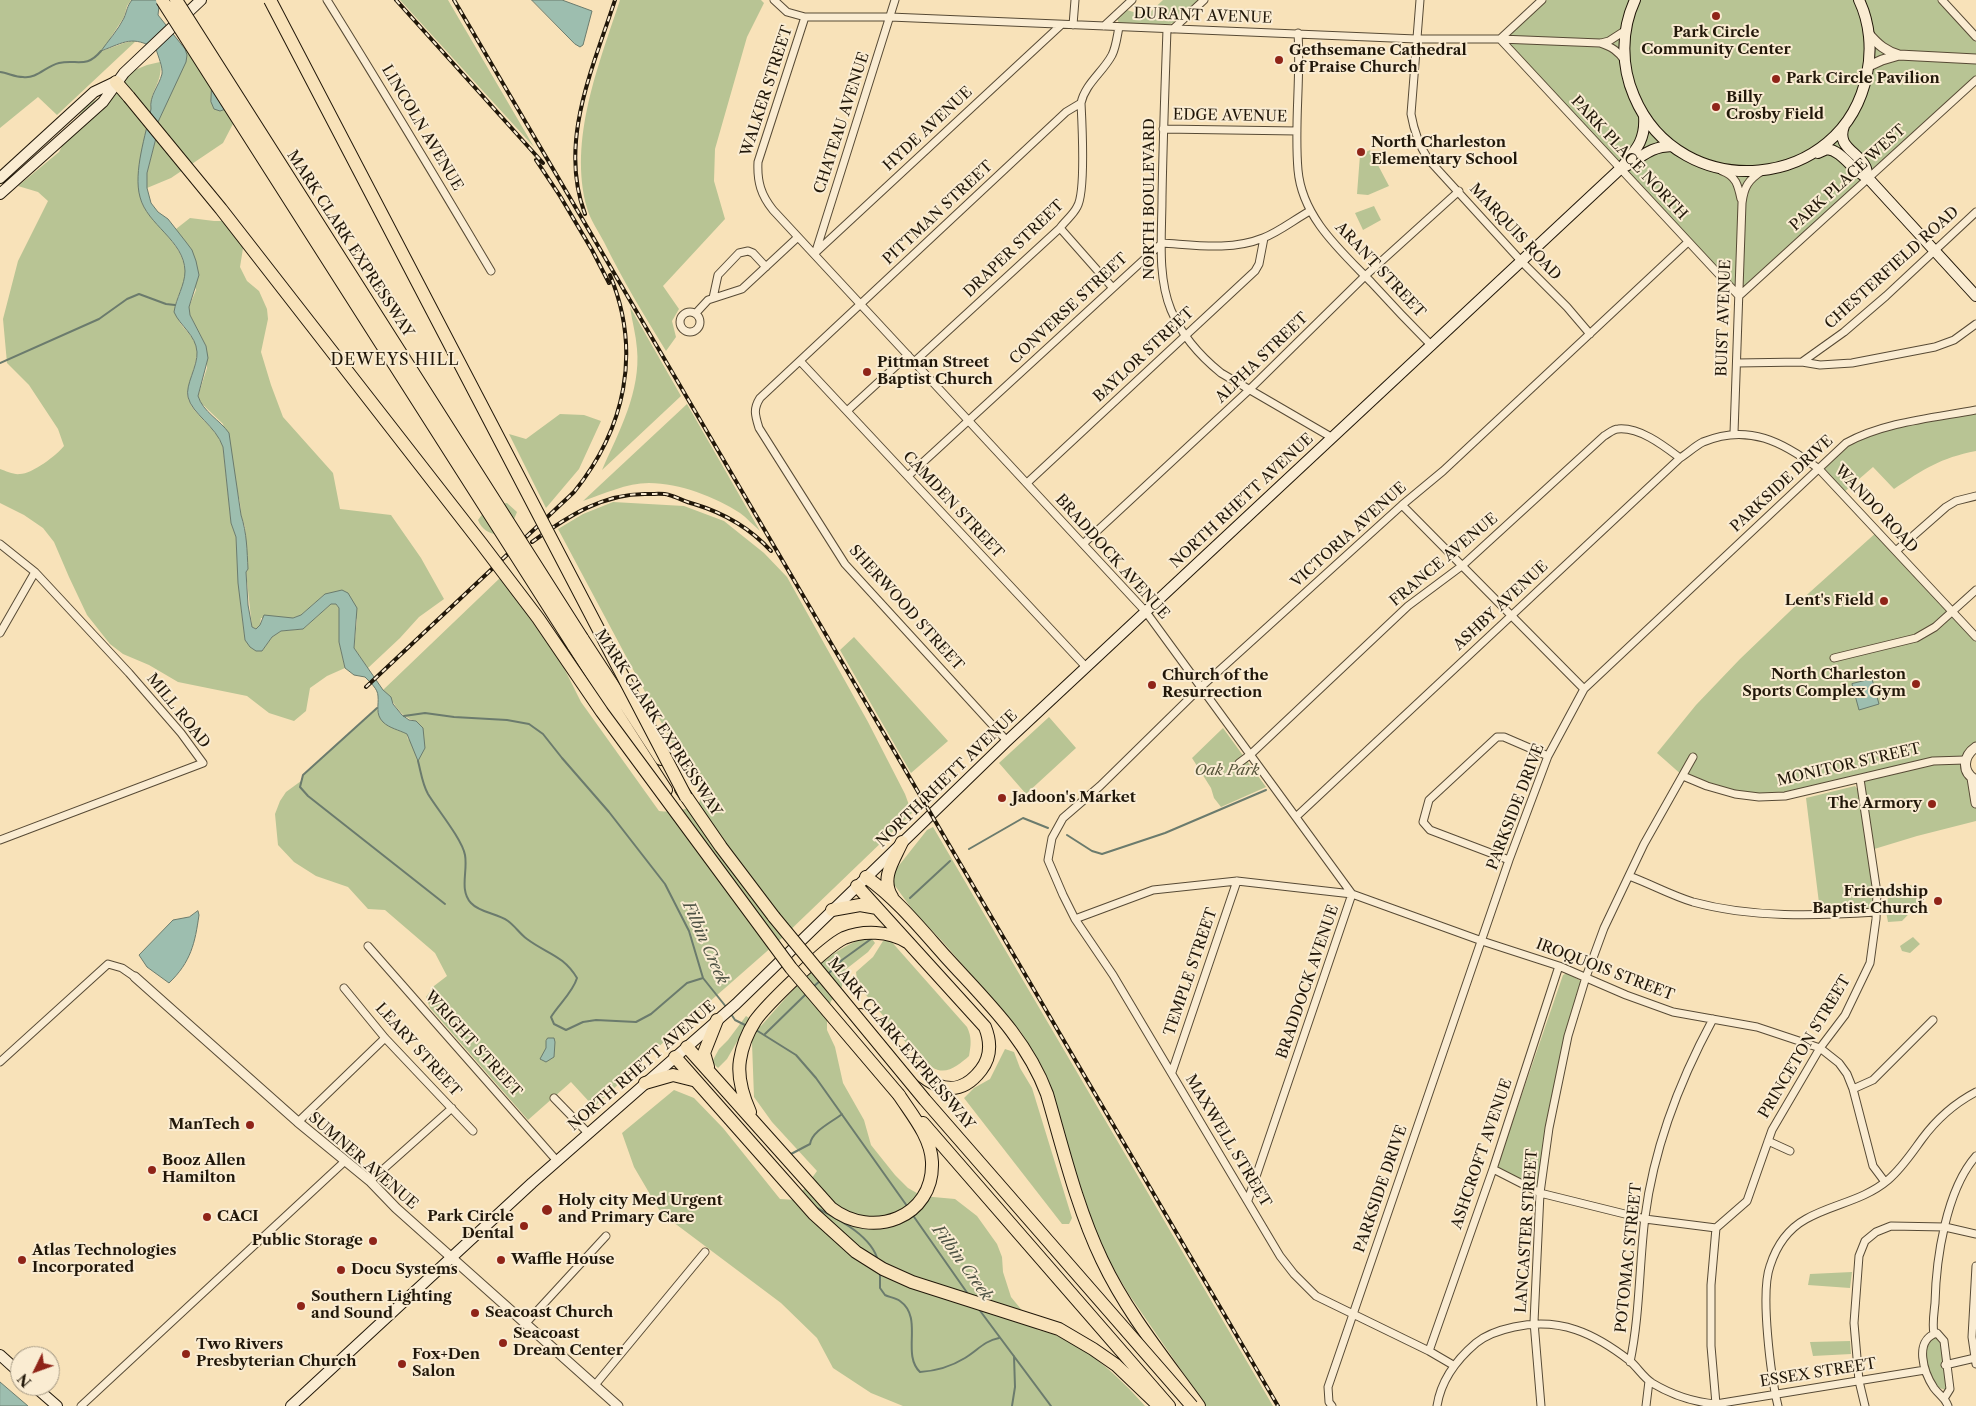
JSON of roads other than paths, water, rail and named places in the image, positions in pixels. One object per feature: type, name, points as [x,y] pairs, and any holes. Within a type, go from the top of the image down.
[{"type":"highway","name":"MARK CLARK EXPRESSWAY","points":[[162,0],[694,835],[791,968],[1169,1406]]},
{"type":"highway","name":"MARK CLARK EXPRESSWAY","points":[[176,0],[600,666],[686,797],[722,847],[814,967],[980,1163],[1192,1406]]},
{"type":"highway","points":[[270,0],[686,797]]},
{"type":"highway","points":[[120,78],[129,98],[220,209],[538,618],[602,712],[694,835]]},
{"type":"highway","points":[[902,842],[887,878],[888,890],[1014,1032],[1035,1067],[1047,1094],[1078,1198],[1101,1259],[1142,1327],[1199,1406]]},
{"type":"highway","points":[[862,881],[894,899]]},
{"type":"highway","points":[[814,967],[919,1075],[931,1083],[948,1088],[963,1085],[975,1077],[987,1060],[990,1039],[985,1027],[877,908],[862,881]]},
{"type":"highway","points":[[832,910],[860,905],[877,908]]},
{"type":"highway","points":[[760,1129],[745,1100],[740,1080],[740,1061],[756,1020],[821,955],[844,938],[878,933],[901,939],[912,946]]},
{"type":"highway","points":[[714,1075],[708,1067],[704,1053],[717,1020]]},
{"type":"highway","points":[[687,1047],[831,1208],[849,1220],[879,1224],[896,1219],[911,1211],[923,1198],[927,1190],[932,1170],[928,1142],[899,1094]]},
{"type":"highway","points":[[675,1057],[833,1232],[869,1260],[912,1282],[1059,1329],[1093,1349],[1116,1366],[1159,1406]]},
{"type":"highway","points":[[645,1083],[673,1075],[679,1075],[695,1081]]},
{"type":"main road","points":[[0,194],[103,102],[120,78],[201,0]]},
{"type":"main road","points":[[1635,0],[1626,30],[1625,61],[1631,90],[1644,116],[1672,146],[1715,168],[1746,172],[1786,166],[1826,149],[1837,152],[1858,174],[1868,178],[1976,296]]},
{"type":"main road","points":[[1859,0],[1866,18],[1869,34],[1869,66],[1860,98],[1841,133],[1846,145],[1866,166],[1868,178]]},
{"type":"main road","points":[[0,178],[94,92],[120,78]]},
{"type":"main road","name":"NORTH RHETT AVENUE","points":[[290,1406],[588,1133],[736,1004],[1007,741],[1620,169],[1641,143],[1645,128],[1644,116]]},
{"type":"main road","points":[[1808,157],[1827,143],[1844,126]]},
{"type":"main road","points":[[35,146],[44,156]]},
{"type":"main road","name":"NORTH RHETT AVENUE","points":[[1620,169],[1636,161],[1647,152],[1661,147],[1672,146]]},
{"type":"main road","points":[[0,1355],[10,1364]]},
{"type":"main road","points":[[46,1396],[57,1406]]},
{"type":"street","name":"LINCOLN AVENUE","points":[[327,0],[383,88],[413,142],[491,271]]},
{"type":"street","points":[[774,0],[787,12],[805,17]]},
{"type":"street","name":"CHATEAU AVENUE","points":[[814,254],[895,0]]},
{"type":"street","points":[[1073,25],[1075,0]]},
{"type":"street","points":[[1104,26],[1132,0]]},
{"type":"street","points":[[1170,29],[1204,0]]},
{"type":"street","name":"MARQUIS ROAD","points":[[1420,0],[1411,114],[1419,146],[1428,159],[1590,334]]},
{"type":"street","points":[[1500,39],[1542,0]]},
{"type":"street","points":[[1942,0],[1976,36]]},
{"type":"street","name":"DURANT AVENUE","points":[[805,17],[890,17],[1119,28],[1298,33],[1416,40],[1500,39],[1600,43],[1610,46],[1625,61]]},
{"type":"street","name":"WALKER STREET","points":[[805,17],[758,162],[757,175],[765,200],[826,268]]},
{"type":"street","name":"HYDE AVENUE","points":[[814,254],[1061,24]]},
{"type":"street","points":[[1082,103],[1084,92],[1111,57],[1119,28]]},
{"type":"street","name":"NORTH BOULEVARD","points":[[1170,29],[1164,130],[1162,244],[1164,288],[1171,311],[1184,335],[1205,360],[1220,373],[1331,437]]},
{"type":"street","name":"DURANT AVENUE","points":[[1600,43],[1609,41],[1626,30]]},
{"type":"street","name":"ARANT STREET","points":[[1298,33],[1298,172],[1310,210],[1334,244],[1432,346]]},
{"type":"street","points":[[1869,34],[1879,46],[1899,55],[1976,59]]},
{"type":"street","name":"PARK PLACE NORTH","points":[[1500,39],[1739,296]]},
{"type":"street","points":[[1869,66],[1899,55]]},
{"type":"street","name":"PARK PLACE WEST","points":[[1739,296],[1976,80]]},
{"type":"street","name":"DRAPER STREET","points":[[914,362],[1060,228],[1078,206],[1083,150],[1082,103]]},
{"type":"street","name":"PITTMAN STREET","points":[[755,406],[760,398],[1066,112],[1082,103]]},
{"type":"street","name":"EDGE AVENUE","points":[[1164,130],[1297,131]]},
{"type":"street","name":"BUIST AVENUE","points":[[1715,168],[1731,174],[1738,186],[1742,203]]},
{"type":"street","name":"BUIST AVENUE","points":[[1734,433],[1742,203],[1744,189],[1747,184],[1762,171]]},
{"type":"street","name":"ALPHA STREET","points":[[1082,544],[1249,390],[1365,276],[1459,191]]},
{"type":"street","points":[[1162,244],[1218,246],[1244,243],[1264,238],[1310,210]]},
{"type":"street","name":"CHESTERFIELD ROAD","points":[[1802,362],[1844,332],[1886,296],[1976,212]]},
{"type":"street","points":[[1060,228],[1112,287]]},
{"type":"street","points":[[696,313],[703,304],[713,298],[738,291],[798,237]]},
{"type":"street","name":"BAYLOR STREET","points":[[1027,483],[1255,271],[1259,264],[1264,238]]},
{"type":"street","name":"VICTORIA AVENUE","points":[[1048,860],[1052,838],[1063,818],[1100,786],[1201,688],[1402,505],[1450,464],[1688,242]]},
{"type":"street","name":"CONVERSE STREET","points":[[908,476],[1112,287],[1162,244]]},
{"type":"street","points":[[713,298],[718,275],[739,253],[748,251],[753,253],[766,266]]},
{"type":"street","name":"BRADDOCK AVENUE","points":[[826,268],[1146,612],[1297,816],[1352,894],[1248,1200]]},
{"type":"street","points":[[1737,363],[1802,362],[1820,365],[1852,363],[1935,347],[1954,340],[1976,324]]},
{"type":"street","points":[[847,411],[908,355]]},
{"type":"street","name":"CAMDEN STREET","points":[[800,361],[1086,667]]},
{"type":"street","name":"SHERWOOD STREET","points":[[755,406],[755,416],[760,428],[837,554],[1007,741]]},
{"type":"street","name":"PARKSIDE DRIVE","points":[[1332,1406],[1329,1402],[1328,1387],[1509,860],[1548,756],[1584,688],[1846,443],[1863,434],[1896,424],[1976,410]]},
{"type":"street","name":"FRANCE AVENUE","points":[[1239,763],[1251,754],[1408,606],[1463,565],[1604,436],[1617,429],[1630,430],[1643,435],[1680,458]]},
{"type":"street","name":"ASHBY AVENUE","points":[[1297,816],[1680,458],[1702,443],[1734,433]]},
{"type":"street","name":"WANDO ROAD","points":[[1734,433],[1776,441],[1799,454],[1819,469],[1976,637]]},
{"type":"street","points":[[1896,551],[1946,507],[1956,501],[1976,496]]},
{"type":"street","points":[[1402,505],[1584,688]]},
{"type":"street","name":"MILL ROAD","points":[[0,544],[35,572],[129,672],[181,733],[202,763],[0,840]]},
{"type":"street","points":[[0,633],[35,572]]},
{"type":"street","points":[[1834,658],[1916,638],[1935,627],[1976,590]]},
{"type":"street","points":[[1509,860],[1430,830],[1423,822],[1429,800],[1497,737],[1504,737],[1548,756]]},
{"type":"street","points":[[1976,747],[1967,754],[1965,760],[1966,770],[1974,779],[1976,803]]},
{"type":"street","name":"LANCASTER STREET","points":[[1541,1406],[1534,1322],[1540,1193],[1549,1128],[1568,1036],[1586,977],[1604,928],[1644,844],[1693,757]]},
{"type":"street","name":"MONITOR STREET","points":[[1683,776],[1707,786],[1735,794],[1759,797],[1785,796],[1933,761],[1965,760]]},
{"type":"street","name":"PRINCETON STREET","points":[[1716,1228],[1746,1201],[1776,1122],[1820,1048],[1845,1015],[1870,963],[1874,943],[1877,893],[1860,779]]},
{"type":"street","name":"MAXWELL STREET","points":[[1048,860],[1075,919],[1114,976],[1280,1256],[1294,1274],[1316,1296],[1429,1350],[1453,1365]]},
{"type":"street","points":[[1629,876],[1667,893],[1719,908],[1805,915],[1876,912]]},
{"type":"street","name":"IROQUOIS STREET","points":[[1075,919],[1153,890],[1237,881],[1352,894],[1482,941],[1559,966],[1626,995],[1673,1012],[1757,1027],[1820,1048],[1839,1063],[1846,1074],[1853,1089],[1874,1166],[1885,1182]]},
{"type":"street","name":"TEMPLE STREET","points":[[1172,1072],[1237,881]]},
{"type":"street","name":"WRIGHT STREET","points":[[368,946],[557,1161]]},
{"type":"street","points":[[0,1062],[108,964],[122,968],[135,976]]},
{"type":"street","name":"ASHCROFT AVENUE","points":[[1429,1350],[1492,1169],[1559,966]]},
{"type":"street","name":"SUMNER AVENUE","points":[[135,976],[298,1122],[344,1162],[370,1181],[394,1206],[618,1406]]},
{"type":"street","name":"LEARY STREET","points":[[344,988],[385,1038],[473,1131]]},
{"type":"street","name":"POTOMAC STREET","points":[[1630,1362],[1636,1333],[1645,1220],[1657,1152],[1690,1063],[1712,1020]]},
{"type":"street","points":[[1853,1089],[1873,1080],[1933,1020]]},
{"type":"street","points":[[298,1122],[385,1038]]},
{"type":"street","points":[[1778,1406],[1775,1394],[1766,1297],[1769,1268],[1778,1246],[1793,1228],[1804,1220],[1852,1201],[1885,1182],[1900,1169],[1922,1138],[1939,1120],[1976,1092]]},
{"type":"street","points":[[554,1098],[588,1133]]},
{"type":"street","points":[[370,1181],[452,1108]]},
{"type":"street","points":[[1768,1141],[1790,1151]]},
{"type":"street","points":[[1934,1334],[1937,1266],[1945,1227],[1961,1176],[1976,1156]]},
{"type":"street","points":[[81,1406],[344,1162]]},
{"type":"street","points":[[1492,1169],[1540,1193],[1645,1220],[1716,1228],[1711,1285],[1711,1346],[1716,1405]]},
{"type":"street","points":[[1865,1406],[1859,1381],[1854,1322],[1856,1284],[1862,1246],[1870,1235],[1884,1227],[1890,1226],[1945,1227],[1976,1234]]},
{"type":"street","points":[[526,1323],[606,1236]]},
{"type":"street","points":[[595,1386],[705,1252]]},
{"type":"street","points":[[1945,1365],[1975,1361],[1972,1337],[1976,1266]]},
{"type":"street","name":"ESSEX STREET","points":[[1437,1406],[1439,1392],[1453,1365],[1479,1340],[1497,1330],[1534,1322],[1580,1330],[1599,1340],[1630,1362],[1649,1381],[1674,1395],[1692,1402],[1716,1405],[1926,1370]]},
{"type":"street","points":[[1945,1397],[1950,1389],[1945,1365],[1944,1341],[1937,1333],[1929,1337],[1922,1348],[1922,1357],[1935,1389],[1945,1397],[1948,1406]]},
{"type":"street","points":[[1646,1406],[1649,1381]]},
{"type":"waterway","points":[[0,72],[17,76],[33,76],[59,63],[86,62],[96,57],[101,51]]},
{"type":"waterway","points":[[0,363],[99,319],[127,299],[139,294],[166,304],[175,305]]},
{"type":"waterway","points":[[377,708],[303,775],[300,787],[308,796],[445,904]]},
{"type":"waterway","name":"Filbin Creek","points":[[404,716],[425,713],[454,717],[507,720],[529,724],[543,734],[609,812],[665,884],[689,931],[703,978],[727,1008]]},
{"type":"waterway","points":[[418,761],[428,794],[463,848],[466,861],[465,892],[467,898],[479,909],[508,921],[527,939],[566,964],[577,978],[569,993],[551,1017],[554,1024],[566,1030],[583,1022],[596,1020],[636,1022],[651,1014],[687,983],[703,978]]},
{"type":"waterway","points":[[1067,835],[1092,851],[1102,854],[1165,833],[1266,790]]},
{"type":"waterway","points":[[969,849],[1023,818],[1048,828]]},
{"type":"waterway","points":[[910,898],[950,861]]},
{"type":"waterway","points":[[828,974],[842,960],[871,939]]},
{"type":"waterway","points":[[813,987],[821,980]]},
{"type":"waterway","points":[[765,1034],[806,994]]},
{"type":"waterway","name":"Filbin Creek","points":[[731,1014],[735,1020],[747,1026]]},
{"type":"waterway","name":"Filbin Creek","points":[[756,1030],[796,1055],[816,1078],[907,1206]]},
{"type":"waterway","points":[[791,1154],[810,1144],[818,1131],[842,1114]]},
{"type":"waterway","points":[[815,1207],[843,1222],[861,1235],[869,1243],[878,1261]]},
{"type":"waterway","name":"Filbin Creek","points":[[912,1214],[968,1294]]},
{"type":"waterway","points":[[880,1273],[880,1288],[885,1295],[900,1301],[907,1308],[911,1317],[912,1356],[920,1372],[955,1363],[985,1344],[999,1338]]},
{"type":"waterway","name":"Filbin Creek","points":[[978,1308],[1051,1406]]},
{"type":"waterway","points":[[1012,1406],[1015,1387],[1014,1356]]},
{"type":"railway","points":[[396,0],[543,163]]},
{"type":"railway","points":[[454,0],[1278,1406]]},
{"type":"railway","points":[[585,214],[578,187],[575,160],[577,133],[589,79],[615,0]]},
{"type":"railway","points":[[536,160],[560,196],[609,283]]},
{"type":"railway","points":[[366,687],[574,492],[592,468],[606,442],[616,416],[623,389],[626,361],[625,333],[620,304],[610,275]]},
{"type":"railway","points":[[532,542],[573,515],[602,502],[633,494],[667,494],[736,522],[771,551]]},
{"type":"place","name":"Park Circle Community Center","points":[[1716,16]]},
{"type":"place","name":"Gethsemane Cathedral of Praise Church","points":[[1279,60]]},
{"type":"place","name":"Park Circle Pavilion","points":[[1776,79]]},
{"type":"place","name":"Billy Crosby Field","points":[[1716,107]]},
{"type":"place","name":"North Charleston Elementary School","points":[[1361,152]]},
{"type":"place","name":"Pittman Street Baptist Church","points":[[867,372]]},
{"type":"place","name":"Lent's Field","points":[[1884,601]]},
{"type":"place","name":"North Charleston Sports Complex Gym","points":[[1916,684]]},
{"type":"place","name":"Church of the Resurrection","points":[[1152,685]]},
{"type":"place","name":"Jadoon's Market","points":[[1002,798]]},
{"type":"place","name":"The Armory","points":[[1932,804]]},
{"type":"place","name":"Friendship Baptist Church","points":[[1938,901]]},
{"type":"place","name":"ManTech","points":[[250,1125]]},
{"type":"place","name":"Booz Allen Hamilton","points":[[152,1170]]},
{"type":"place","name":"Holy city Med Urgent and Primary Care","points":[[547,1210]]},
{"type":"place","name":"CACI","points":[[207,1217]]},
{"type":"place","name":"Park Circle Dental","points":[[524,1226]]},
{"type":"place","name":"Public Storage","points":[[373,1241]]},
{"type":"place","name":"Atlas Technologies Incorporated","points":[[22,1260]]},
{"type":"place","name":"Waffle House","points":[[501,1260]]},
{"type":"place","name":"Docu Systems","points":[[341,1270]]},
{"type":"place","name":"Southern Lighting and Sound","points":[[301,1306]]},
{"type":"place","name":"Seacoast Church","points":[[475,1313]]},
{"type":"place","name":"Seacoast Dream Center","points":[[503,1343]]},
{"type":"place","name":"Two Rivers Presbyterian Church","points":[[186,1354]]},
{"type":"place","name":"Fox+Den Salon","points":[[402,1364]]},
{"type":"district","name":"DEWEYS HILL","points":[[395,360]]},
{"type":"park label","name":"Oak Park","points":[[1227,771]]}]
